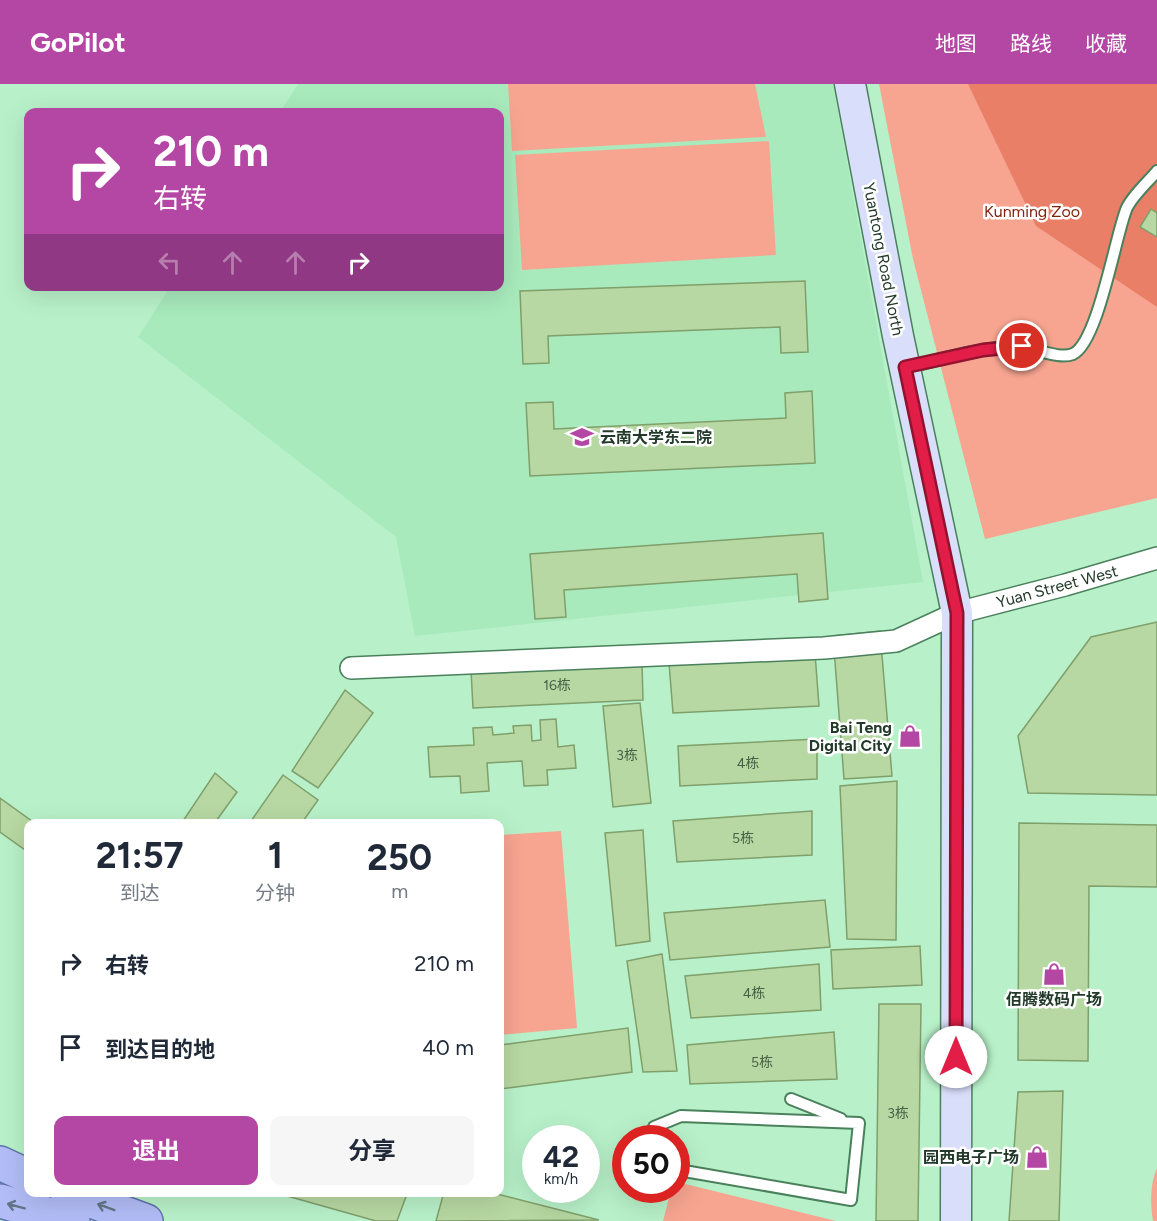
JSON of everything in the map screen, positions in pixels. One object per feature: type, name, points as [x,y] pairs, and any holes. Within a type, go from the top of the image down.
[{"type":"main road","name":"Yuantong Road North","points":[[850,84],[905,367],[957,613],[952,1141],[956,1221]]},
{"type":"main road","points":[[0,1163],[24,1174]]},
{"type":"main road","points":[[81,1197],[146,1221]]},
{"type":"main road","points":[[0,1201],[73,1221]]},
{"type":"street","name":"Yuan Street West","points":[[351,668],[824,648],[896,640],[957,613],[1157,558]]},
{"type":"lane","points":[[905,367],[983,350],[1022,346],[1062,355],[1074,353],[1082,346],[1093,327],[1126,207],[1157,171]]},
{"type":"lane","points":[[791,1099],[849,1122]]},
{"type":"lane","points":[[661,1125],[681,1116],[859,1123],[851,1200],[690,1172]]},
{"type":"shaded area","name":"云南大学东二院","points":[[298,84],[833,84],[923,582],[415,636],[396,537],[138,337],[167,291],[504,291],[504,108],[283,108]]},
{"type":"green space","points":[[508,84],[755,84],[766,137],[512,151]]},
{"type":"green space","name":"Kunming Zoo","points":[[879,84],[1157,84],[1157,498],[985,539],[913,259]]},
{"type":"green space","points":[[968,84],[1157,84],[1157,307],[1036,226]]},
{"type":"green space","points":[[769,141],[776,255],[522,270],[515,155]]},
{"type":"green space","points":[[561,831],[577,1028],[504,1035],[504,835]]},
{"type":"green space","points":[[1157,1168],[1157,1221],[1153,1221],[1151,1194]]},
{"type":"green space","points":[[690,1185],[836,1221],[663,1221],[668,1203],[690,1203]]},
{"type":"building","points":[[1151,209],[1157,213],[1157,237],[1140,227]]},
{"type":"building","points":[[805,281],[808,352],[781,353],[780,327],[548,336],[549,363],[523,364],[520,291]]},
{"type":"building","points":[[812,391],[815,463],[530,476],[526,403],[553,402],[554,429],[786,418],[785,393]]},
{"type":"building","points":[[823,533],[828,599],[799,602],[797,574],[564,590],[566,617],[535,619],[530,554]]},
{"type":"building","points":[[1157,622],[1157,795],[1028,793],[1018,736],[1091,637]]},
{"type":"building","points":[[880,631],[892,776],[844,779],[833,636]]},
{"type":"building","points":[[815,653],[819,706],[673,713],[669,663]]},
{"type":"building","points":[[642,663],[643,700],[473,708],[471,670]]},
{"type":"building","points":[[345,690],[373,713],[318,788],[292,771]]},
{"type":"building","points":[[640,703],[651,803],[613,807],[603,706]]},
{"type":"building","points":[[556,719],[558,747],[574,745],[576,768],[547,770],[548,785],[524,786],[522,761],[487,763],[489,791],[461,793],[460,776],[430,777],[428,747],[474,745],[473,728],[492,727],[493,735],[514,733],[513,726],[531,725],[532,741],[541,740],[540,720]]},
{"type":"building","points":[[817,739],[817,779],[680,786],[678,746]]},
{"type":"building","points":[[215,773],[237,792],[218,819],[184,819]]},
{"type":"building","points":[[283,775],[318,800],[305,819],[252,819]]},
{"type":"building","points":[[897,781],[896,940],[847,939],[840,786]]},
{"type":"building","points":[[0,798],[29,819],[24,819],[24,849],[0,832]]},
{"type":"building","points":[[812,811],[812,855],[677,862],[673,821]]},
{"type":"building","name":"佰腾数码广场","points":[[1019,823],[1157,825],[1157,887],[1089,886],[1088,1061],[1018,1060]]},
{"type":"building","points":[[643,830],[650,941],[616,946],[605,833]]},
{"type":"building","points":[[825,900],[830,947],[670,960],[664,913]]},
{"type":"building","points":[[920,946],[922,985],[833,989],[831,950]]},
{"type":"building","points":[[662,954],[677,1071],[643,1072],[627,961]]},
{"type":"building","points":[[819,964],[821,1010],[691,1018],[685,976]]},
{"type":"building","points":[[879,1004],[921,1004],[918,1221],[876,1221]]},
{"type":"building","points":[[628,1028],[632,1072],[504,1088],[504,1044]]},
{"type":"building","points":[[834,1032],[837,1079],[690,1084],[687,1045]]},
{"type":"building","name":"园西电子广场","points":[[1063,1091],[1059,1221],[1009,1221],[1018,1092]]},
{"type":"building","points":[[504,1196],[522,1200],[522,1203],[532,1203],[599,1220],[436,1221],[443,1197]]},
{"type":"building","points":[[291,1197],[406,1197],[397,1221],[376,1221]]},
{"type":"place","name":"云南大学东二院","points":[[582,437]]},
{"type":"place","name":"Bai Teng Digital City","points":[[910,736]]},
{"type":"place","name":"佰腾数码广场","points":[[1054,974]]},
{"type":"place","name":"园西电子广场","points":[[1037,1157]]},
{"type":"route","points":[[956,1057],[957,613],[905,367],[983,350],[1022,346]]}]
